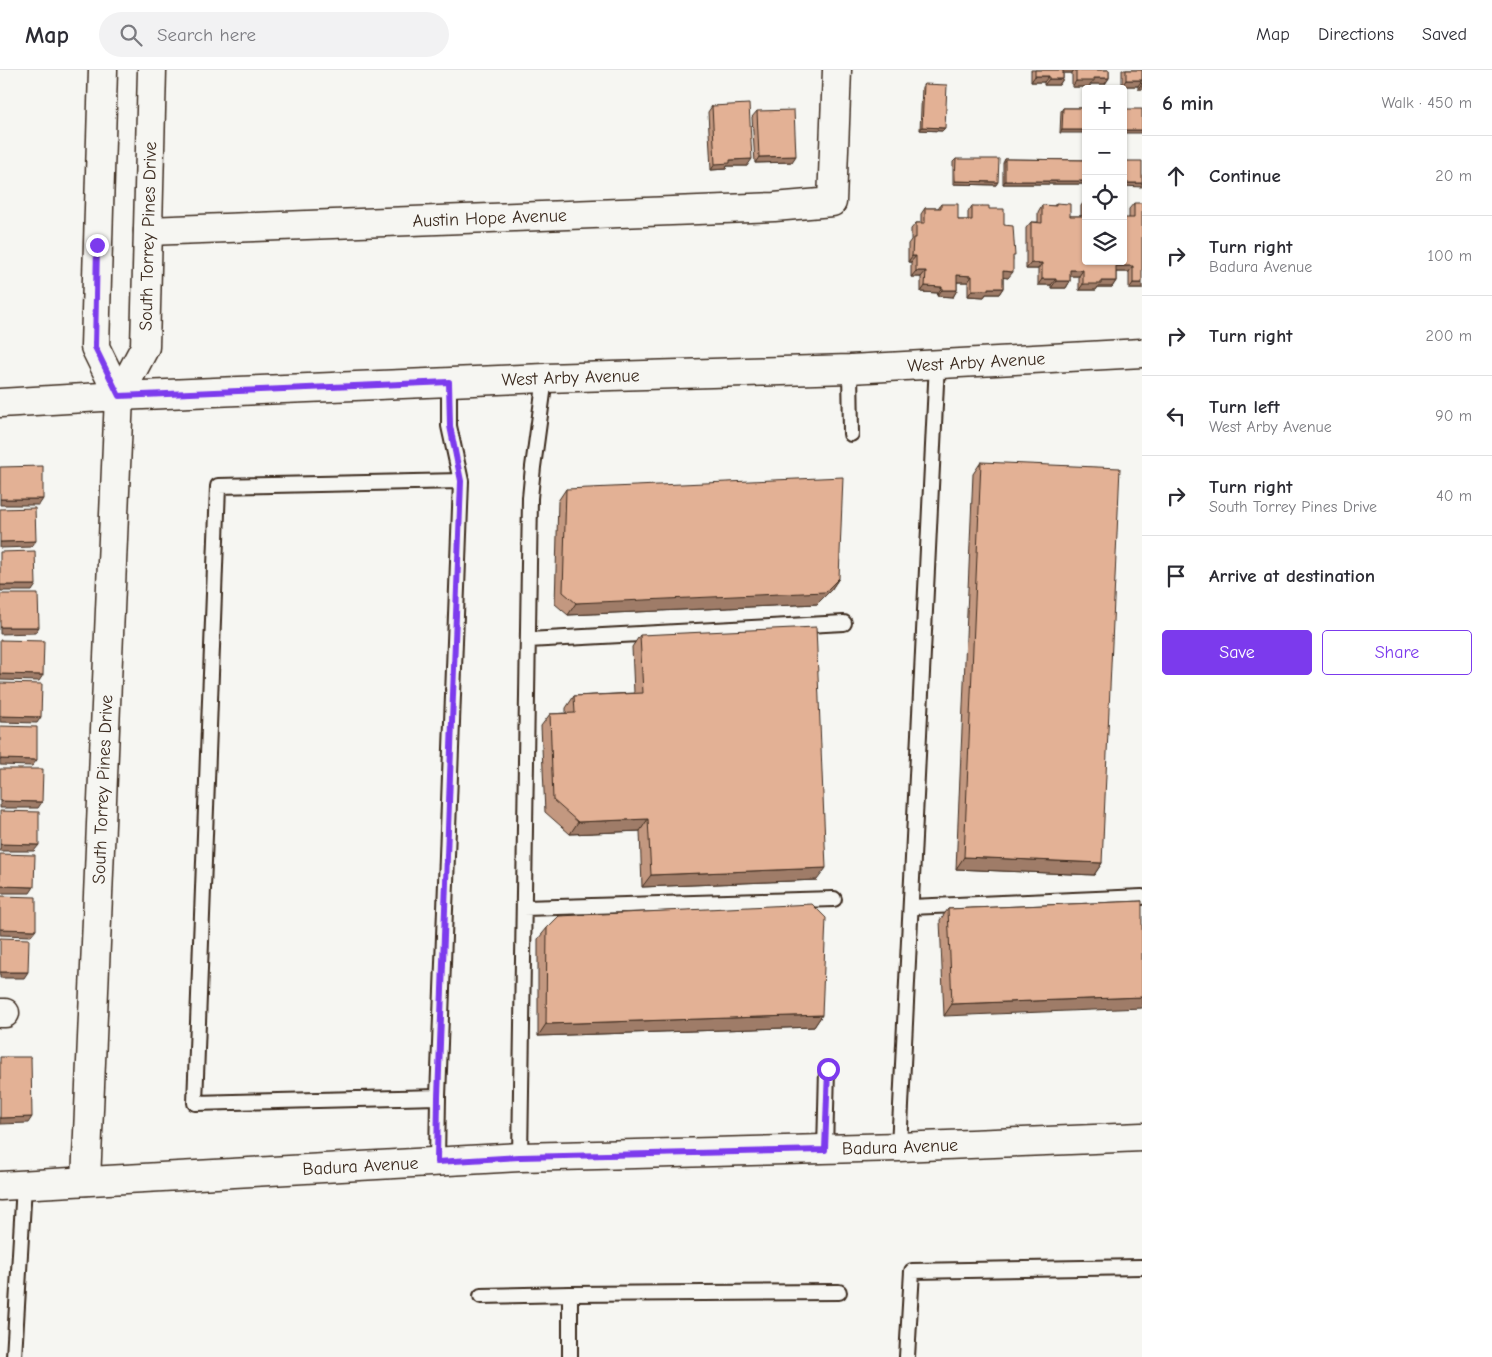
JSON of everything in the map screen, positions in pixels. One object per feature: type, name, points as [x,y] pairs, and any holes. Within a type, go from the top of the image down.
[{"type":"street","name":"South Torrey Pines Drive","points":[[103,70],[95,347],[119,396]]},
{"type":"street","name":"South Torrey Pines Drive","points":[[86,1181],[119,396],[145,347],[152,70]]},
{"type":"street","name":"Austin Hope Avenue","points":[[148,231],[764,207],[832,202],[837,70]]},
{"type":"street","name":"West Arby Avenue","points":[[0,403],[119,396],[545,378],[850,369],[1142,353]]},
{"type":"street","name":"Badura Avenue","points":[[12,1186],[520,1157],[825,1150],[1142,1137]]},
{"type":"lane","points":[[899,1147],[938,363]]},
{"type":"lane","points":[[850,369],[851,434]]},
{"type":"lane","points":[[520,1157],[530,498],[545,378]]},
{"type":"lane","points":[[437,1162],[461,481],[450,426],[449,382]]},
{"type":"lane","points":[[438,1097],[195,1103],[218,486],[461,481]]},
{"type":"lane","points":[[528,640],[844,623]]},
{"type":"lane","points":[[911,907],[1142,897]]},
{"type":"lane","points":[[524,908],[834,898]]},
{"type":"lane","points":[[825,1150],[828,1069]]},
{"type":"lane","points":[[12,1186],[14,1357]]},
{"type":"lane","points":[[908,1357],[912,1271],[1142,1267]]},
{"type":"lane","points":[[480,1296],[839,1292]]},
{"type":"lane","points":[[570,1294],[570,1357]]},
{"type":"building","points":[[1035,70],[1063,70],[1063,79],[1035,76]]},
{"type":"building","points":[[1076,70],[1109,70],[1109,78],[1094,78],[1094,81],[1076,81]]},
{"type":"building","points":[[1126,70],[1142,70],[1142,80],[1126,80]]},
{"type":"building","points":[[924,84],[947,85],[945,128],[922,127]]},
{"type":"building","points":[[749,104],[752,159],[730,160],[730,163],[715,164],[712,106]]},
{"type":"building","points":[[1063,108],[1082,108],[1082,130],[1062,130]]},
{"type":"building","points":[[1127,109],[1142,109],[1142,130],[1127,130]]},
{"type":"building","points":[[794,110],[796,156],[759,157],[757,111]]},
{"type":"building","points":[[956,159],[999,159],[998,182],[955,181]]},
{"type":"building","points":[[1005,159],[1082,160],[1082,181],[1005,181]]},
{"type":"building","points":[[1127,161],[1142,161],[1142,183],[1127,183]]},
{"type":"building","points":[[1134,203],[1142,203],[1142,283],[1133,283],[1133,266],[1116,266],[1116,281],[1101,281],[1101,284],[1083,284],[1083,270],[1070,270],[1070,281],[1042,279],[1042,263],[1031,263],[1031,222],[1042,223],[1042,205],[1070,204],[1070,216],[1082,216],[1082,265],[1127,265],[1127,218],[1134,218]]},
{"type":"building","points":[[941,204],[958,204],[958,220],[972,220],[972,206],[989,206],[989,209],[1004,209],[1004,225],[1013,226],[1015,256],[1013,256],[1013,272],[1003,271],[1003,288],[972,290],[972,276],[957,275],[957,290],[942,290],[942,287],[925,286],[926,271],[916,271],[916,256],[912,256],[913,238],[916,238],[916,223],[925,223],[925,208],[941,208]]},
{"type":"building","points":[[981,462],[1120,468],[1102,863],[964,857]]},
{"type":"building","points":[[43,466],[43,499],[0,499],[0,467]]},
{"type":"building","points":[[843,477],[839,578],[825,592],[576,603],[563,592],[566,489]]},
{"type":"building","points":[[35,508],[36,541],[0,542],[0,509]]},
{"type":"building","points":[[35,551],[36,585],[0,585],[0,552]]},
{"type":"building","points":[[0,594],[38,594],[39,627],[0,627]]},
{"type":"building","points":[[816,627],[826,868],[651,875],[648,819],[578,822],[553,800],[550,714],[575,713],[574,696],[643,693],[640,635]]},
{"type":"building","points":[[0,640],[44,641],[43,675],[0,674]]},
{"type":"building","points":[[0,683],[42,684],[41,717],[0,716]]},
{"type":"building","points":[[0,726],[37,727],[37,760],[0,759]]},
{"type":"building","points":[[0,769],[43,769],[42,802],[0,801]]},
{"type":"building","points":[[0,811],[39,812],[39,845],[0,844]]},
{"type":"building","points":[[0,854],[35,855],[34,887],[0,886]]},
{"type":"building","points":[[0,896],[36,897],[36,930],[0,929]]},
{"type":"building","points":[[1142,901],[1142,997],[952,1004],[948,909]]},
{"type":"building","points":[[812,904],[826,918],[822,1015],[546,1024],[547,928],[559,916]]},
{"type":"building","points":[[0,938],[29,939],[28,972],[0,972]]},
{"type":"building","points":[[0,1057],[31,1057],[32,1117],[0,1118]]},
{"type":"route","points":[[97,245],[95,347],[119,396],[449,382],[450,426],[461,481],[437,1162],[520,1157],[825,1150],[828,1069]]}]
